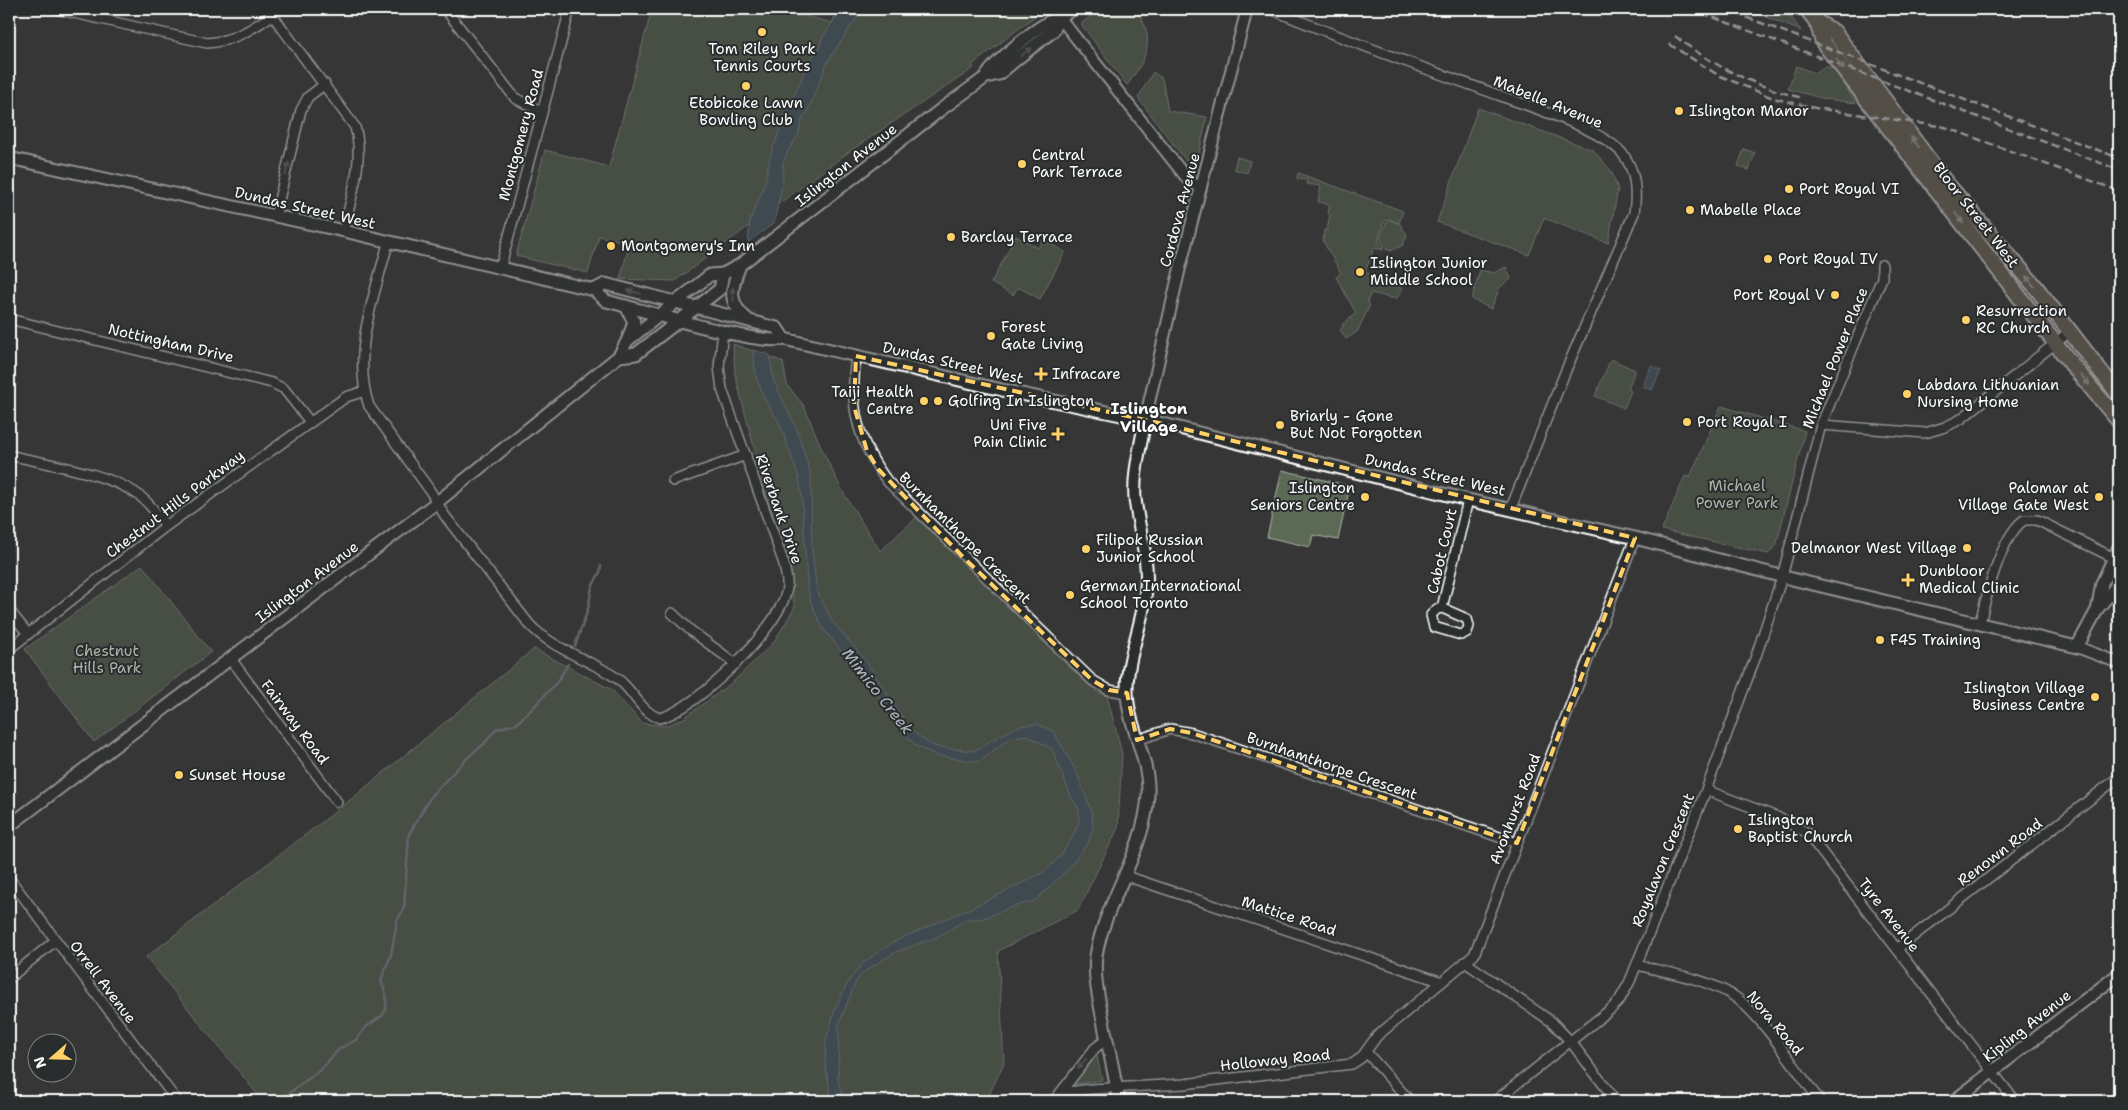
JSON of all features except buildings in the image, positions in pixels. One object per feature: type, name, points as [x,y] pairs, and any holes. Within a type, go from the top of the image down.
[{"type":"main road","name":"Islington Avenue","points":[[9,826],[436,503],[619,356],[627,341],[710,274],[724,274],[740,265],[986,77],[998,74],[1053,31],[1060,19],[1074,9]]},
{"type":"main road","name":"Bloor Street West","points":[[1807,9],[1817,22],[1823,42],[2054,343],[2119,421]]},
{"type":"main road","name":"Bloor Street West","points":[[1817,22],[1834,32],[1946,183],[2023,272],[2119,395]]},
{"type":"main road","name":"Dundas Street West","points":[[9,158],[344,231],[594,290],[606,301],[724,331],[775,342],[784,339],[1026,395],[1145,420],[1468,500],[1510,508],[1635,538],[1782,577],[2077,647]]},
{"type":"main road","points":[[740,265],[733,285],[733,299],[739,312],[747,319]]},
{"type":"main road","name":"Islington Avenue","points":[[619,356],[636,354],[720,289],[724,274]]},
{"type":"main road","name":"Dundas Street West","points":[[594,290],[605,284],[747,319],[777,328],[784,339]]},
{"type":"main road","points":[[626,306],[634,322],[627,341]]},
{"type":"main road","points":[[1119,1101],[1099,1000],[1096,958],[1106,919],[1126,876],[1141,834],[1148,794],[1145,767],[1129,712],[1127,693],[1129,670],[1146,587],[1147,563],[1136,505],[1135,486],[1145,420]]},
{"type":"main road","points":[[2098,608],[2102,583],[2119,547]]},
{"type":"main road","points":[[2077,647],[2098,608],[2114,589],[2119,578]]},
{"type":"main road","name":"Kipling Avenue","points":[[1954,1101],[2119,974]]},
{"type":"street","points":[[56,9],[207,43],[238,37],[270,12],[350,118],[358,138],[359,159],[344,231]]},
{"type":"street","points":[[444,9],[515,98],[541,112]]},
{"type":"street","name":"Montgomery Road","points":[[500,269],[570,9]]},
{"type":"street","points":[[1052,9],[1189,181],[1201,188]]},
{"type":"street","name":"Cordova Avenue","points":[[1145,420],[1178,272],[1247,9]]},
{"type":"street","name":"Mabelle Avenue","points":[[1271,9],[1558,117],[1612,144],[1625,157],[1630,168],[1636,195],[1634,213],[1566,370],[1510,508]]},
{"type":"street","points":[[275,216],[301,110],[308,97],[325,84]]},
{"type":"street","name":"Riverbank Drive","points":[[388,242],[369,318],[361,361],[369,406],[429,489],[436,503],[537,633],[554,645],[608,672],[622,682],[650,714],[660,718],[667,716],[720,680],[736,664],[769,625],[780,608],[787,588],[784,564],[719,375],[720,346],[724,331]]},
{"type":"street","name":"Michael Power Place","points":[[1782,577],[1820,425],[1882,278],[1882,265]]},
{"type":"street","name":"Nottingham Drive","points":[[9,319],[272,383],[284,389],[310,422]]},
{"type":"street","points":[[1820,425],[1925,433],[1945,427],[1961,419],[2069,332]]},
{"type":"street","name":"Burnhamthorpe Crescent","points":[[856,356],[854,406],[859,429],[867,451],[888,482],[1092,680],[1109,690],[1127,693]]},
{"type":"street","name":"Chestnut Hills Parkway","points":[[9,650],[166,526],[346,397],[365,391]]},
{"type":"street","points":[[9,455],[104,478],[125,487],[148,503],[166,526]]},
{"type":"street","points":[[673,481],[746,456]]},
{"type":"street","name":"Cabot Court","points":[[1442,608],[1468,500]]},
{"type":"street","points":[[1980,623],[1992,576],[2017,526],[2024,520],[2037,520],[2114,558]]},
{"type":"street","name":"Avonhurst Road","points":[[1366,1052],[1377,1036],[1474,955],[1635,538]]},
{"type":"street","name":"Royalavon Crescent","points":[[1495,1101],[1619,1002],[1636,965],[1706,790],[1782,577]]},
{"type":"street","points":[[9,610],[28,634]]},
{"type":"street","points":[[672,613],[690,630],[736,664]]},
{"type":"street","name":"Dundas Street West","points":[[2077,647],[2119,663]]},
{"type":"street","name":"Fairway Road","points":[[231,659],[337,802]]},
{"type":"street","name":"Burnhamthorpe Crescent","points":[[1137,740],[1170,729],[1192,733],[1517,843]]},
{"type":"street","name":"Renown Road","points":[[1898,948],[2119,778]]},
{"type":"street","name":"Tyre Avenue","points":[[1706,790],[1777,817],[1806,832],[2015,1101]]},
{"type":"street","name":"Mattice Road","points":[[1126,876],[1442,982]]},
{"type":"street","name":"Orrell Avenue","points":[[9,878],[177,1101]]},
{"type":"street","points":[[9,978],[55,941]]},
{"type":"street","points":[[1465,962],[1494,984],[1535,1009],[1571,1042],[1616,1101]]},
{"type":"street","name":"Nora Road","points":[[1636,965],[1704,983],[1733,995],[1760,1022],[1820,1101]]},
{"type":"street","points":[[1054,1101],[1095,1048],[1107,1038]]},
{"type":"street","points":[[1366,1052],[1410,1101]]},
{"type":"street","name":"Holloway Road","points":[[1061,1093],[1334,1068],[1352,1064],[1366,1052]]},
{"type":"highlighted area","points":[[856,356],[1159,423],[1635,538],[1517,843],[1192,733],[1170,729],[1137,740],[1127,693],[1109,690],[1092,680],[963,557],[878,469],[867,451],[854,406]]},
{"type":"green space","points":[[652,9],[779,9],[832,23],[838,9],[1044,9],[972,65],[974,68],[847,153],[675,281],[620,279],[630,243],[599,236],[588,273],[516,256],[545,150],[609,167]]},
{"type":"green space","points":[[1099,9],[1136,9],[1146,30],[1147,48],[1144,57],[1127,85],[1081,24]]},
{"type":"green space","points":[[1785,9],[1801,31],[1749,10]]},
{"type":"green space","points":[[1796,66],[1815,73],[1825,66],[1835,70],[1856,103],[1825,99],[1788,89]]},
{"type":"green space","points":[[1153,72],[1162,78],[1168,111],[1207,117],[1198,158],[1193,163],[1187,162],[1138,98]]},
{"type":"green space","points":[[1478,108],[1593,150],[1611,171],[1618,189],[1608,243],[1544,218],[1529,255],[1437,222]]},
{"type":"green space","points":[[1744,149],[1755,153],[1749,170],[1738,166]]},
{"type":"green space","points":[[1237,157],[1250,161],[1247,173],[1234,169]]},
{"type":"green space","points":[[1298,173],[1403,211],[1399,223],[1389,219],[1384,221],[1378,240],[1383,250],[1374,248],[1365,272],[1403,289],[1396,299],[1371,293],[1367,302],[1370,305],[1357,332],[1346,339],[1340,330],[1343,327],[1342,325],[1356,313],[1336,277],[1341,273],[1323,241],[1324,230],[1327,230],[1330,215],[1328,213],[1330,205],[1318,202],[1321,186],[1306,184],[1307,180],[1297,179]]},
{"type":"green space","points":[[1390,220],[1401,225],[1407,235],[1403,245],[1391,251],[1385,249],[1380,238],[1386,223]]},
{"type":"green space","points":[[1016,236],[1038,248],[1043,240],[1065,252],[1040,299],[1018,287],[1013,295],[991,283]]},
{"type":"green space","points":[[1506,267],[1511,279],[1500,287],[1491,309],[1472,299],[1480,270],[1494,273]]},
{"type":"green space","points":[[733,344],[783,362],[787,385],[804,406],[824,454],[844,494],[880,551],[917,517],[1064,662],[1095,691],[1107,696],[1122,754],[1118,828],[1078,910],[998,951],[1004,1063],[986,1101],[263,1101],[146,957],[343,806],[534,649],[612,690],[642,723],[666,726],[684,718],[733,682],[774,642],[795,607],[735,374]]},
{"type":"green space","points":[[1611,359],[1635,370],[1628,389],[1631,391],[1624,408],[1595,396]]},
{"type":"green space","name":"Michael Power Park","points":[[1721,406],[1805,431],[1776,546],[1768,554],[1662,530],[1685,476],[1690,477]]},
{"type":"green space","points":[[1282,470],[1350,486],[1338,540],[1313,535],[1310,547],[1267,537]]},
{"type":"green space","name":"Chestnut Hills Park","points":[[142,565],[211,652],[94,742],[25,649]]},
{"type":"green space","points":[[1095,1048],[1102,1080],[1075,1084],[1072,1079]]},
{"type":"water","points":[[865,9],[859,14],[828,61],[807,113],[802,119],[798,136],[789,149],[783,163],[783,181],[774,223],[748,242],[750,221],[765,183],[770,157],[787,110],[811,58],[819,49],[822,38],[841,10]]},
{"type":"water","name":"Mimico Creek","points":[[753,350],[770,355],[773,379],[797,430],[811,475],[812,551],[817,591],[832,621],[866,661],[910,729],[929,744],[938,747],[974,751],[1019,726],[1038,724],[1054,732],[1077,773],[1092,813],[1093,828],[1088,843],[1068,869],[1035,901],[1012,907],[981,919],[967,919],[937,937],[896,952],[865,971],[856,981],[839,1024],[838,1080],[844,1101],[832,1101],[825,1064],[826,1040],[836,1007],[848,982],[863,963],[893,942],[982,903],[1046,871],[1061,855],[1072,838],[1079,822],[1079,810],[1070,794],[1052,749],[1027,735],[1010,738],[979,762],[938,756],[916,746],[903,732],[880,698],[824,630],[811,603],[807,584],[799,478],[780,424],[766,402],[756,377]]},
{"type":"water","points":[[1651,366],[1661,370],[1652,390],[1643,386]]},
{"type":"waterway","points":[[575,646],[588,609],[592,587],[601,566]]},
{"type":"waterway","points":[[279,1101],[321,1069],[339,1049],[356,1040],[365,1028],[383,1015],[386,1009],[386,995],[381,980],[391,955],[397,921],[404,908],[409,834],[431,796],[467,758],[484,744],[496,729],[516,724],[529,712],[558,681],[568,664]]},
{"type":"railway","points":[[1691,9],[2119,170]]},
{"type":"railway","points":[[1724,9],[2119,158]]},
{"type":"railway","points":[[1675,36],[1704,57],[1736,74],[1769,88],[1803,98]]},
{"type":"railway","points":[[1669,44],[1718,75],[1773,98],[1815,108],[1945,127],[2119,191]]},
{"type":"place","name":"Tom Riley Park Tennis Courts","points":[[762,32]]},
{"type":"place","name":"Etobicoke Lawn Bowling Club","points":[[746,86]]},
{"type":"place","name":"Islington Manor","points":[[1679,111]]},
{"type":"place","name":"Central Park Terrace","points":[[1022,164]]},
{"type":"place","name":"Port Royal VI","points":[[1789,189]]},
{"type":"place","name":"Mabelle Place","points":[[1690,210]]},
{"type":"place","name":"Barclay Terrace","points":[[951,237]]},
{"type":"place","name":"Montgomery's Inn","points":[[611,246]]},
{"type":"place","name":"Port Royal IV","points":[[1768,259]]},
{"type":"place","name":"Islington Junior Middle School","points":[[1360,272]]},
{"type":"place","name":"Port Royal V","points":[[1835,295]]},
{"type":"place","name":"Resurrection RC Church","points":[[1966,320]]},
{"type":"place","name":"Forest Gate Living","points":[[991,336]]},
{"type":"place","name":"Infracare","points":[[1041,374]]},
{"type":"place","name":"Labdara Lithuanian Nursing Home","points":[[1907,394]]},
{"type":"place","name":"Taiji Health Centre","points":[[924,401]]},
{"type":"place","name":"Golfing In Islington","points":[[938,401]]},
{"type":"place","name":"Port Royal I","points":[[1687,422]]},
{"type":"place","name":"Briarly - Gone But Not Forgotten","points":[[1280,425]]},
{"type":"place","name":"Uni Five Pain Clinic","points":[[1058,434]]},
{"type":"place","name":"Islington Seniors Centre","points":[[1365,497]]},
{"type":"place","name":"Palomar at Village Gate West","points":[[2099,497]]},
{"type":"place","name":"Delmanor West Village","points":[[1967,548]]},
{"type":"place","name":"Filipok Russian Junior School","points":[[1086,549]]},
{"type":"place","name":"Dunbloor Medical Clinic","points":[[1908,580]]},
{"type":"place","name":"German International School Toronto","points":[[1070,595]]},
{"type":"place","name":"F45 Training","points":[[1880,640]]},
{"type":"place","name":"Islington Village Business Centre","points":[[2095,697]]},
{"type":"place","name":"Sunset House","points":[[179,775]]},
{"type":"place","name":"Islington Baptist Church","points":[[1738,829]]},
{"type":"district","name":"Islington Village","points":[[1149,417]]}]
